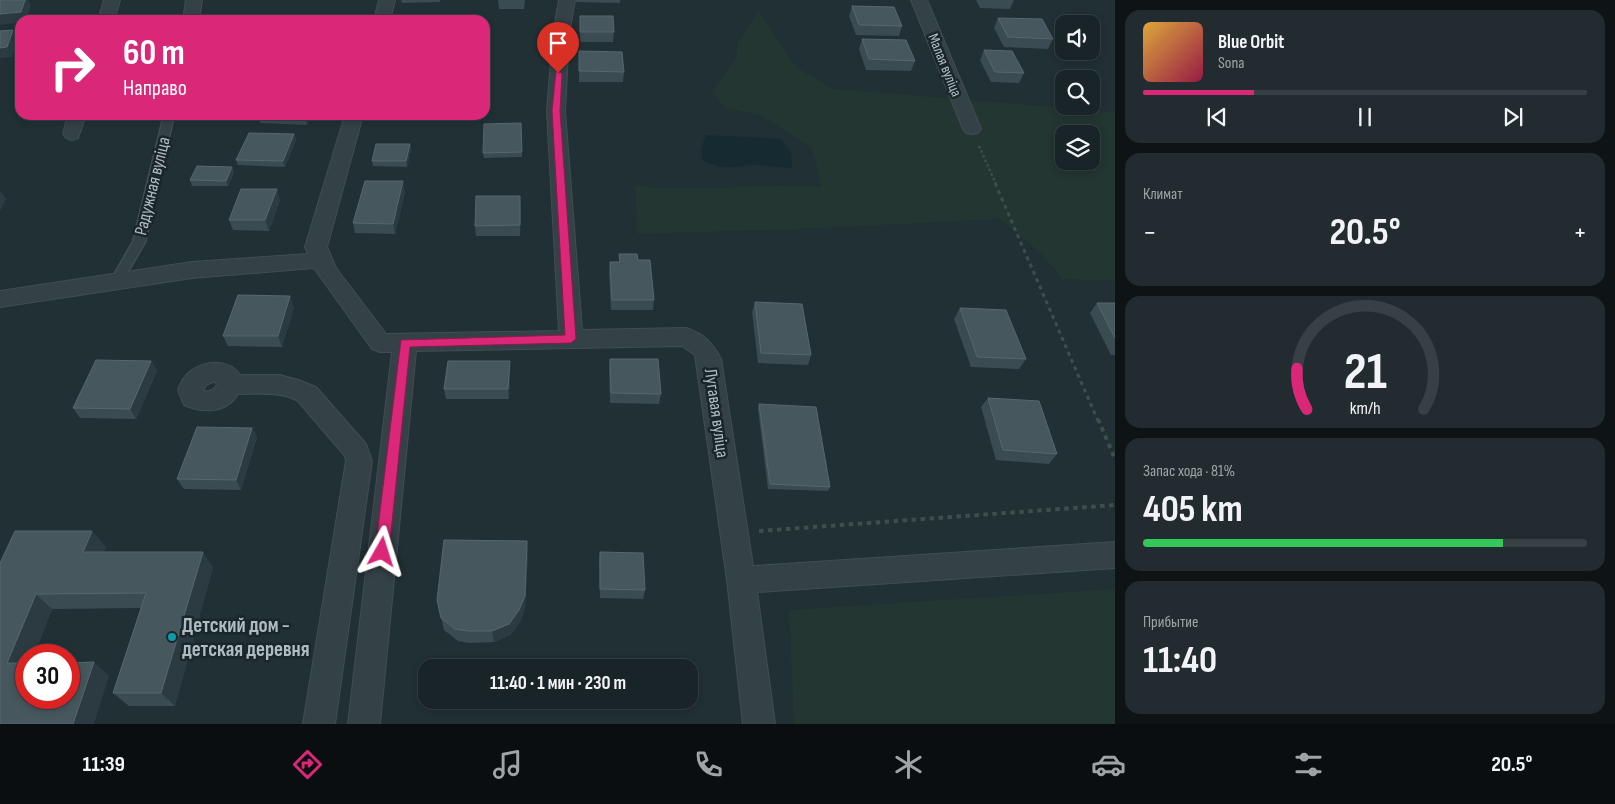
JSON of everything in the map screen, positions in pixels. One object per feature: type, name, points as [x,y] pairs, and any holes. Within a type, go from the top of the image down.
[{"type":"street","points":[[108,15],[112,0]]},
{"type":"street","points":[[191,15],[194,0]]},
{"type":"street","points":[[383,15],[387,0]]},
{"type":"street","points":[[567,0],[561,34],[556,111],[571,339]]},
{"type":"street","name":"Малая вуліца","points":[[919,0],[972,129]]},
{"type":"street","points":[[72,134],[76,120]]},
{"type":"street","points":[[353,120],[316,247],[326,271],[392,343],[364,724]]},
{"type":"street","points":[[0,299],[192,270],[322,260]]},
{"type":"street","name":"Лугавая вуліца","points":[[392,343],[686,337],[704,349],[709,359],[741,580],[759,724]]},
{"type":"street","points":[[230,385],[285,385],[298,388],[307,394],[357,452],[359,461],[319,724]]},
{"type":"street","points":[[741,580],[1115,555]]},
{"type":"lane","name":"Радужная вуліца","points":[[116,282],[139,242],[168,120]]},
{"type":"path","points":[[972,129],[1115,459]]},
{"type":"path","points":[[734,533],[1115,506]]},
{"type":"green space","points":[[759,12],[797,68],[834,89],[1055,107],[1055,115],[1100,115],[1100,111],[1115,112],[1115,281],[1063,279],[1039,252],[1001,219],[800,229],[638,234],[635,186],[658,188],[822,187],[812,148],[762,116],[724,107],[712,91],[736,59],[738,41]]},
{"type":"green space","points":[[1115,589],[1115,724],[794,724],[789,610]]},
{"type":"water","points":[[706,135],[782,139],[791,154],[792,168],[754,165],[726,167],[703,161],[701,149]]},
{"type":"building","points":[[0,0],[25,0],[21,12],[0,14]]},
{"type":"building","points":[[852,6],[894,7],[902,26],[859,25]]},
{"type":"building","points":[[580,16],[613,16],[614,32],[580,32]]},
{"type":"building","points":[[998,18],[1042,19],[1053,39],[1008,37]]},
{"type":"building","points":[[13,30],[7,47],[0,48],[0,31]]},
{"type":"building","points":[[862,39],[906,40],[915,61],[869,59]]},
{"type":"building","points":[[984,50],[1012,51],[1024,73],[995,72]]},
{"type":"building","points":[[579,51],[622,52],[624,72],[579,71]]},
{"type":"building","points":[[521,123],[522,152],[483,153],[484,124]]},
{"type":"building","points":[[249,133],[294,134],[283,161],[236,160]]},
{"type":"building","points":[[376,144],[410,144],[406,161],[372,161]]},
{"type":"building","points":[[197,166],[232,167],[226,181],[190,180]]},
{"type":"building","points":[[365,181],[403,181],[393,224],[353,223]]},
{"type":"building","points":[[241,189],[277,189],[265,220],[229,220]]},
{"type":"building","points":[[476,196],[520,196],[520,225],[475,226]]},
{"type":"building","points":[[619,254],[637,254],[638,260],[650,260],[654,300],[612,300],[610,262],[620,262]]},
{"type":"building","points":[[238,295],[290,296],[278,336],[223,336]]},
{"type":"building","points":[[755,302],[802,304],[811,355],[761,353]]},
{"type":"building","points":[[1097,303],[1115,303],[1115,338]]},
{"type":"building","points":[[960,308],[1006,310],[1026,359],[977,357]]},
{"type":"building","points":[[610,359],[658,359],[661,394],[611,393]]},
{"type":"building","points":[[96,360],[151,361],[130,409],[73,408]]},
{"type":"building","points":[[448,361],[510,361],[508,389],[444,389]]},
{"type":"building","points":[[988,398],[1039,401],[1057,454],[1003,450]]},
{"type":"building","points":[[759,404],[816,407],[830,487],[770,484]]},
{"type":"building","points":[[197,427],[252,428],[236,480],[177,479]]},
{"type":"building","name":"Детский дом - детская деревня","points":[[15,531],[92,531],[83,552],[203,552],[161,693],[113,693],[146,593],[36,594],[7,663],[15,663],[15,709],[78,709],[73,724],[0,724],[0,563]]},
{"type":"building","points":[[444,540],[527,541],[525,596],[519,610],[509,624],[492,631],[468,631],[455,629],[441,618],[437,600]]},
{"type":"building","points":[[600,552],[643,553],[645,590],[600,589]]},
{"type":"building","name":"Детский дом - детская деревня","points":[[94,662],[80,703],[80,663]]},
{"type":"place","name":"Детский дом - детская деревня","points":[[172,637]]},
{"type":"route","points":[[382,552],[405,343],[571,339],[556,111],[558,73]]}]
